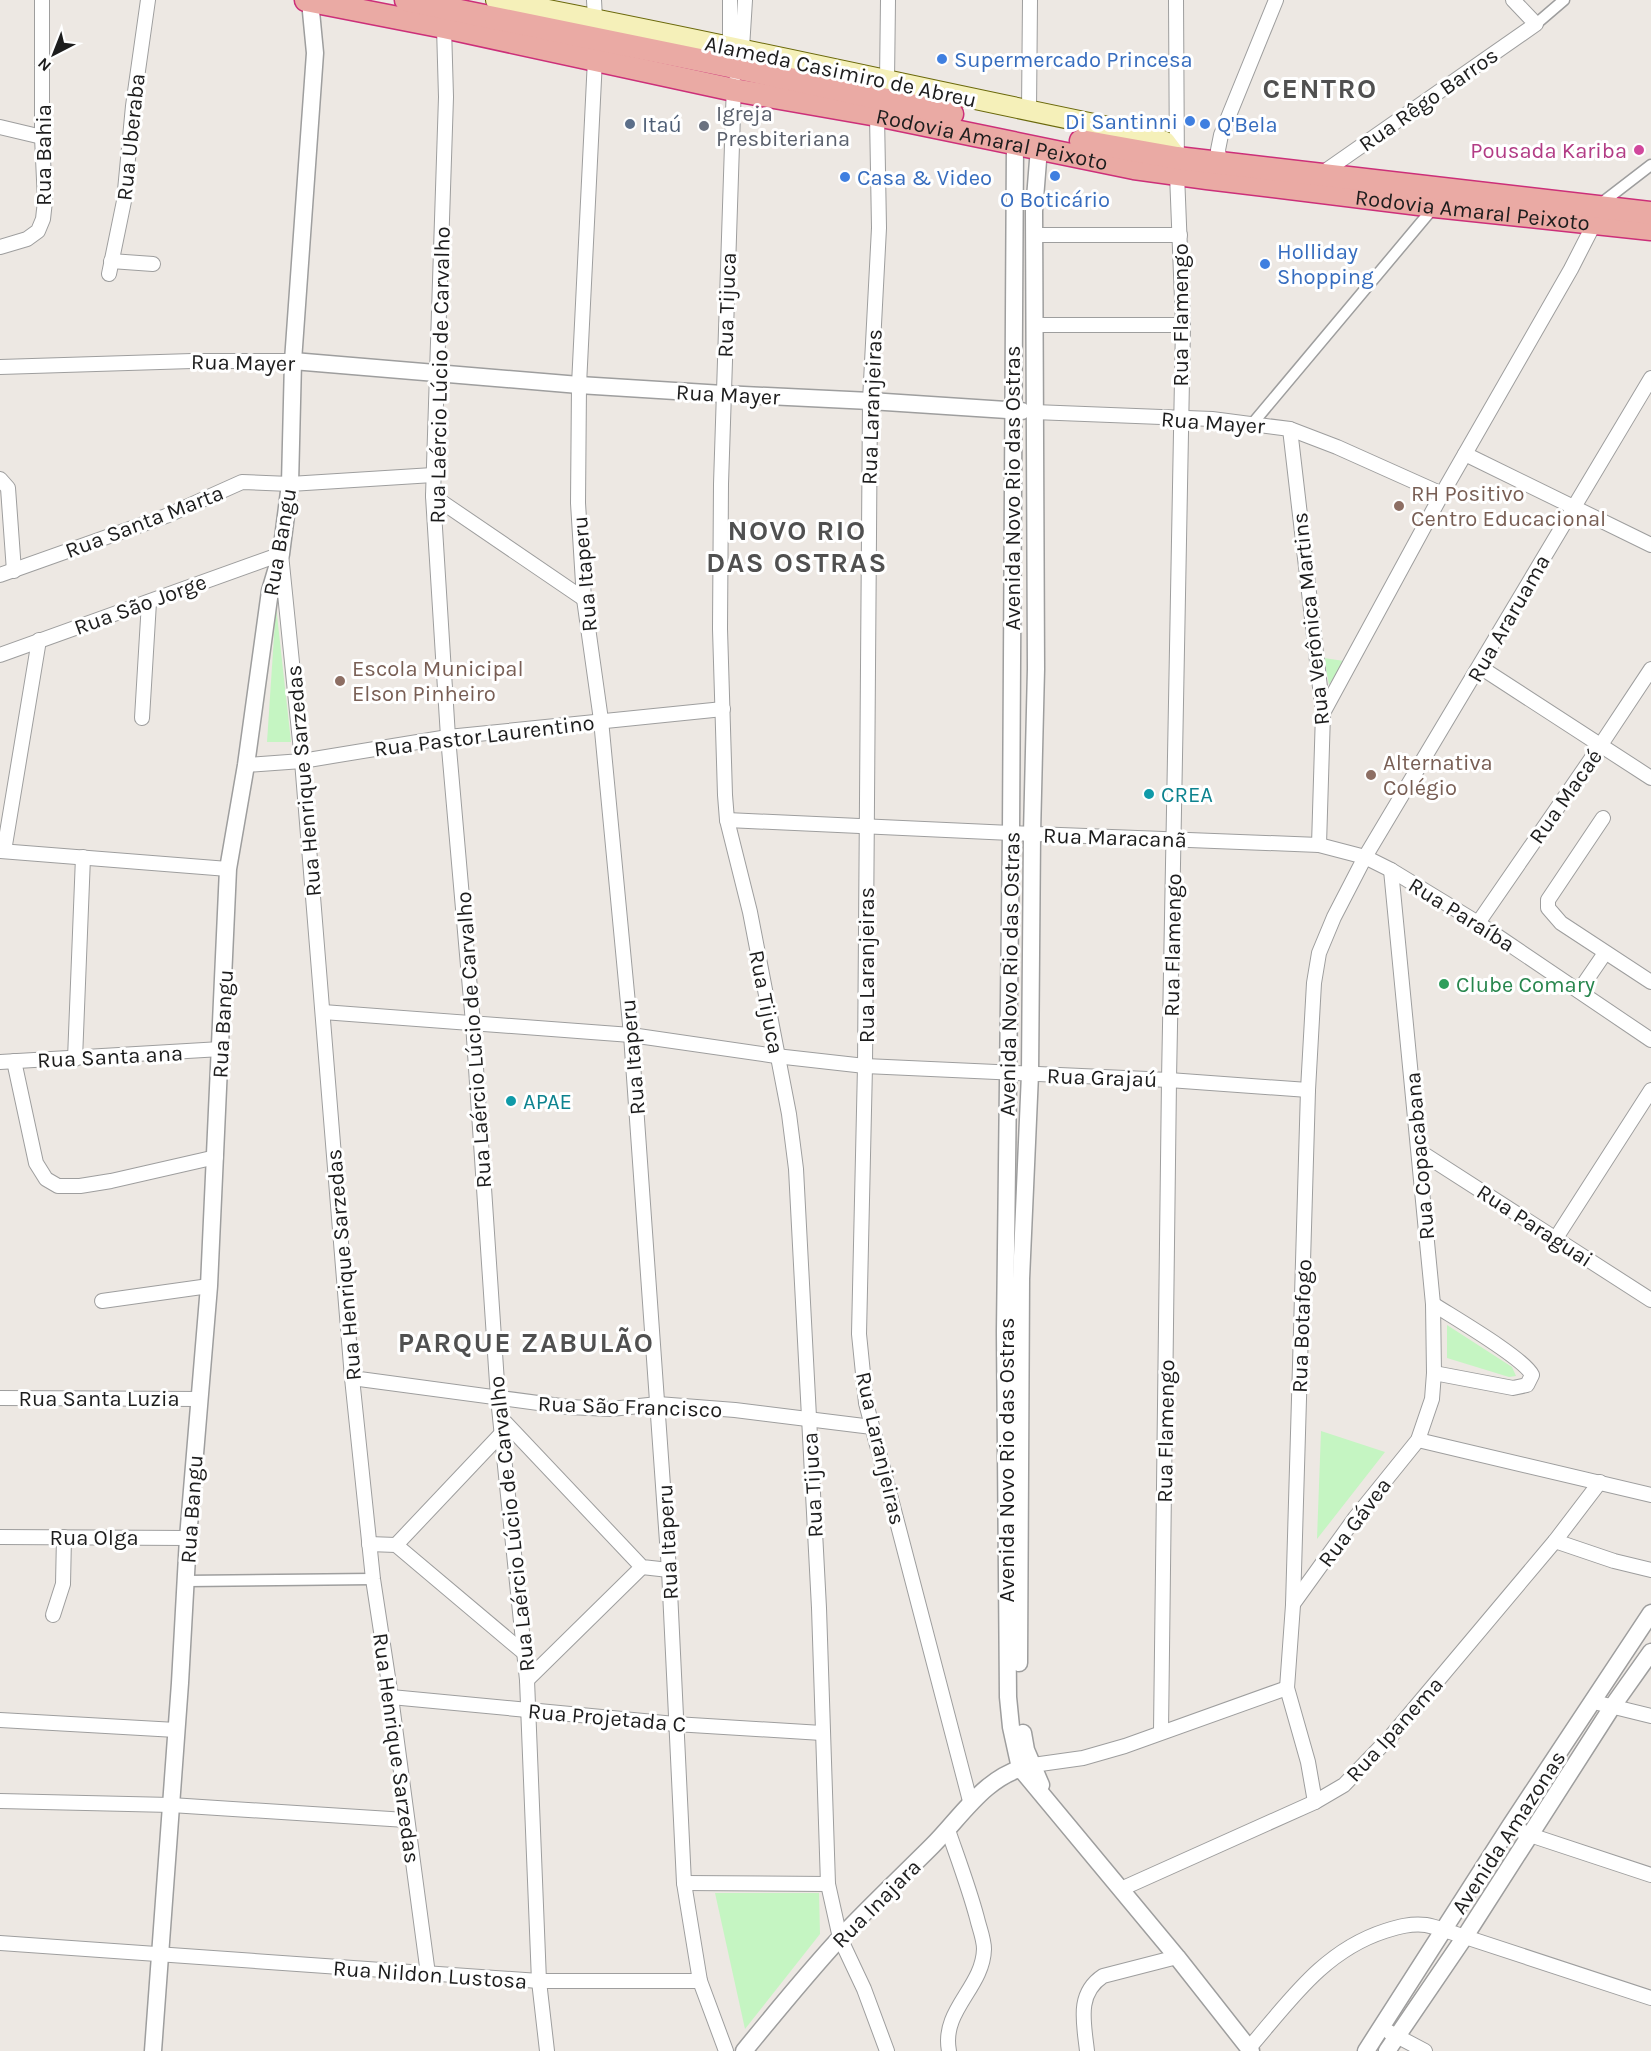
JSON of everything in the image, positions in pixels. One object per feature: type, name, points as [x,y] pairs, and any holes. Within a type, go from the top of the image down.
[{"type":"highway","name":"Rodovia Amaral Peixoto","points":[[308,0],[443,11],[735,54],[1177,166],[1221,171],[1435,206],[1595,216],[1651,213]]},
{"type":"highway","name":"Rodovia Amaral Peixoto","points":[[406,0],[595,59],[734,90],[877,115],[1134,168],[1177,166]]},
{"type":"highway","name":"Rodovia Amaral Peixoto","points":[[1221,171],[1321,174],[1595,216],[1651,229]]},
{"type":"main road","name":"Alameda Casimiro de Abreu","points":[[496,0],[595,9],[735,54],[887,81],[1148,135],[1165,142],[1177,166]]},
{"type":"street","name":"Rua Bahia","points":[[0,247],[27,239],[38,231],[43,219],[45,201],[42,137],[42,0]]},
{"type":"street","name":"Rua Uberaba","points":[[148,0],[132,106],[124,201],[110,267],[153,264]]},
{"type":"street","name":"Rua Bangu","points":[[153,2051],[187,1581],[188,1538],[209,1286],[228,869],[246,765],[270,591],[281,554],[290,484],[293,361],[315,53],[308,0]]},
{"type":"street","points":[[730,0],[735,54]]},
{"type":"street","points":[[735,54],[745,0]]},
{"type":"street","points":[[887,81],[888,0]]},
{"type":"street","points":[[1029,111],[1030,0]]},
{"type":"street","name":"Rua Flamengo","points":[[1161,1732],[1169,1080],[1183,325],[1177,166],[1176,0]]},
{"type":"street","points":[[1221,171],[1218,150],[1221,135],[1276,0]]},
{"type":"street","points":[[1513,0],[1536,24],[1564,0]]},
{"type":"street","name":"Rua Laércio Lúcio de Carvalho","points":[[443,11],[446,97],[433,496],[448,737],[473,1023],[498,1398],[527,1680],[539,1981],[547,2051]]},
{"type":"street","name":"Rua Rêgo Barros","points":[[1321,174],[1536,24]]},
{"type":"street","name":"Rua Tijuca","points":[[735,54],[723,394],[720,629],[727,820],[750,912],[789,1114],[796,1169],[819,1608],[828,1884],[840,1938],[864,1989],[886,2051]]},
{"type":"street","name":"Rua Itaperu","points":[[595,59],[579,385],[578,503],[584,598],[602,720],[631,1035],[669,1570],[684,1883],[700,1981],[726,2051]]},
{"type":"street","name":"Rua Laranjeiras","points":[[877,115],[879,228],[870,401],[865,1066],[859,1334],[866,1403],[970,1802]]},
{"type":"street","points":[[0,127],[42,137]]},
{"type":"street","name":"Avenida Novo Rio das Ostras","points":[[1015,143],[1005,1356],[1008,1697],[1014,1743],[1044,1795],[1250,2050]]},
{"type":"street","name":"Avenida Novo Rio das Ostras","points":[[1027,1767],[1018,1705],[1021,1279],[1030,1074],[1036,669],[1034,235],[1039,148]]},
{"type":"street","points":[[1323,713],[1442,494],[1571,269],[1595,216],[1651,165]]},
{"type":"street","points":[[1253,423],[1435,206]]},
{"type":"street","points":[[1034,235],[1180,236]]},
{"type":"street","points":[[1034,325],[1183,325]]},
{"type":"street","name":"Rua Mayer","points":[[0,368],[192,361],[293,361],[579,385],[1012,411],[1212,419],[1290,429],[1442,494]]},
{"type":"street","name":"Rua Araruama","points":[[1365,857],[1651,378]]},
{"type":"street","name":"Rua Verônica Martins","points":[[1290,429],[1323,713],[1318,845]]},
{"type":"street","points":[[1465,454],[1651,544]]},
{"type":"street","name":"Rua Santa Marta","points":[[0,575],[166,516],[242,482],[290,484],[433,475]]},
{"type":"street","points":[[0,479],[8,488],[14,571]]},
{"type":"street","points":[[433,496],[584,598]]},
{"type":"street","name":"Rua São Jorge","points":[[0,655],[281,554]]},
{"type":"street","name":"Rua Henrique Sarzedas","points":[[281,554],[302,761],[352,1378],[369,1544],[428,1974]]},
{"type":"street","points":[[142,718],[148,602]]},
{"type":"street","points":[[39,640],[2,851],[228,869]]},
{"type":"street","points":[[1480,667],[1651,778]]},
{"type":"street","name":"Rua Macaé","points":[[1478,923],[1651,669]]},
{"type":"street","name":"Rua Pastor Laurentino","points":[[246,765],[302,761],[448,737],[723,709]]},
{"type":"street","points":[[1603,818],[1548,900],[1548,908],[1561,923],[1651,982]]},
{"type":"street","name":"Rua Maracanã","points":[[727,820],[1318,845],[1365,857],[1391,870]]},
{"type":"street","points":[[75,1059],[83,857]]},
{"type":"street","name":"Rua Botafogo","points":[[1315,1802],[1308,1762],[1287,1688],[1293,1605],[1308,1090],[1314,983],[1319,953],[1334,917],[1365,857]]},
{"type":"street","name":"Rua Paraíba","points":[[1391,870],[1478,923],[1651,1040]]},
{"type":"street","name":"Rua Copacabana","points":[[1391,870],[1433,1304],[1432,1400],[1418,1440]]},
{"type":"street","points":[[1579,991],[1605,953]]},
{"type":"street","name":"Rua Grajaú","points":[[323,1012],[631,1035],[865,1066],[1169,1080],[1308,1090]]},
{"type":"street","name":"Rua Santa ana","points":[[7,1061],[75,1059],[221,1049]]},
{"type":"street","points":[[7,1061],[36,1162],[46,1179],[58,1186],[80,1186],[111,1181],[216,1157]]},
{"type":"street","points":[[1556,1238],[1651,1090]]},
{"type":"street","name":"Rua Paraguai","points":[[1419,1151],[1651,1300]]},
{"type":"street","points":[[102,1301],[209,1286]]},
{"type":"street","points":[[1433,1304],[1516,1358],[1529,1369],[1532,1375],[1527,1385],[1513,1388],[1434,1373]]},
{"type":"street","name":"Rua São Francisco","points":[[352,1378],[568,1407],[611,1409],[658,1404],[808,1417],[872,1427]]},
{"type":"street","name":"Rua Santa Luzia","points":[[0,1398],[199,1399]]},
{"type":"street","points":[[396,1545],[502,1426],[642,1567],[669,1570]]},
{"type":"street","points":[[1418,1440],[1651,1496]]},
{"type":"street","name":"Rua Gávea","points":[[1293,1605],[1355,1518],[1418,1440]]},
{"type":"street","name":"Rua Ipanema","points":[[1121,1889],[1315,1802],[1344,1785],[1392,1735],[1556,1541],[1599,1482]]},
{"type":"street","name":"Rua Olga","points":[[0,1537],[188,1538]]},
{"type":"street","points":[[53,1615],[63,1584],[64,1537]]},
{"type":"street","points":[[1556,1541],[1614,1561],[1651,1570]]},
{"type":"street","points":[[369,1544],[396,1545],[523,1652]]},
{"type":"street","points":[[527,1680],[642,1567]]},
{"type":"street","points":[[187,1581],[374,1579]]},
{"type":"street","name":"Avenida Amazonas","points":[[1366,2051],[1510,1826],[1651,1613]]},
{"type":"street","name":"Avenida Amazonas","points":[[1388,2051],[1464,1938],[1612,1707],[1651,1652]]},
{"type":"street","points":[[1027,1767],[1083,1758],[1125,1746],[1287,1688]]},
{"type":"street","name":"Rua Projetada C","points":[[391,1697],[675,1724],[822,1733]]},
{"type":"street","points":[[1594,1702],[1651,1716]]},
{"type":"street","points":[[0,1720],[176,1730]]},
{"type":"street","name":"Rua Inajara","points":[[744,2051],[808,1973],[948,1830],[970,1802],[992,1783],[1027,1767]]},
{"type":"street","points":[[0,1801],[171,1805],[406,1820]]},
{"type":"street","points":[[1510,1826],[1530,1835],[1651,1875]]},
{"type":"street","points":[[948,1830],[971,1896],[984,1950],[978,1973],[949,2024],[947,2040],[949,2051]]},
{"type":"street","points":[[684,1883],[828,1884]]},
{"type":"street","points":[[1250,2050],[1313,1975],[1339,1953],[1374,1935],[1404,1925],[1425,1925],[1444,1930],[1651,1998]]},
{"type":"street","points":[[0,1943],[161,1954]]},
{"type":"street","name":"Rua Nildon Lustosa","points":[[161,1954],[539,1981],[700,1981]]},
{"type":"street","points":[[1087,2051],[1085,1999],[1093,1983],[1103,1976],[1177,1957]]},
{"type":"street","points":[[1382,2028],[1425,2051]]},
{"type":"green space","points":[[276,606],[291,742],[267,742]]},
{"type":"green space","points":[[1324,658],[1344,661],[1329,685]]},
{"type":"green space","points":[[1447,1325],[1512,1367],[1516,1376],[1509,1377],[1447,1358]]},
{"type":"green space","points":[[1321,1431],[1385,1452],[1317,1539]]},
{"type":"green space","points":[[715,1893],[819,1893],[820,1934],[745,2029]]},
{"type":"place","name":"Supermercado Princesa","points":[[942,59]]},
{"type":"place","name":"Di Santinni","points":[[1190,121]]},
{"type":"place","name":"Itaú","points":[[630,124]]},
{"type":"place","name":"Q'Bela","points":[[1205,124]]},
{"type":"place","name":"Igreja Presbiteriana","points":[[704,126]]},
{"type":"place","name":"Pousada Kariba","points":[[1639,150]]},
{"type":"place","name":"O Boticário","points":[[1055,176]]},
{"type":"place","name":"Casa & Video","points":[[845,177]]},
{"type":"place","name":"Holliday Shopping","points":[[1265,264]]},
{"type":"place","name":"RH Positivo Centro Educacional","points":[[1399,506]]},
{"type":"place","name":"Escola Municipal Elson Pinheiro","points":[[340,681]]},
{"type":"place","name":"Alternativa Colégio","points":[[1371,775]]},
{"type":"place","name":"CREA","points":[[1149,794]]},
{"type":"place","name":"Clube Comary","points":[[1444,984]]},
{"type":"place","name":"APAE","points":[[511,1101]]},
{"type":"district","name":"CENTRO","points":[[1320,88]]},
{"type":"district","name":"NOVO RIO DAS OSTRAS","points":[[797,546]]},
{"type":"district","name":"PARQUE ZABULÃO","points":[[526,1342]]}]
